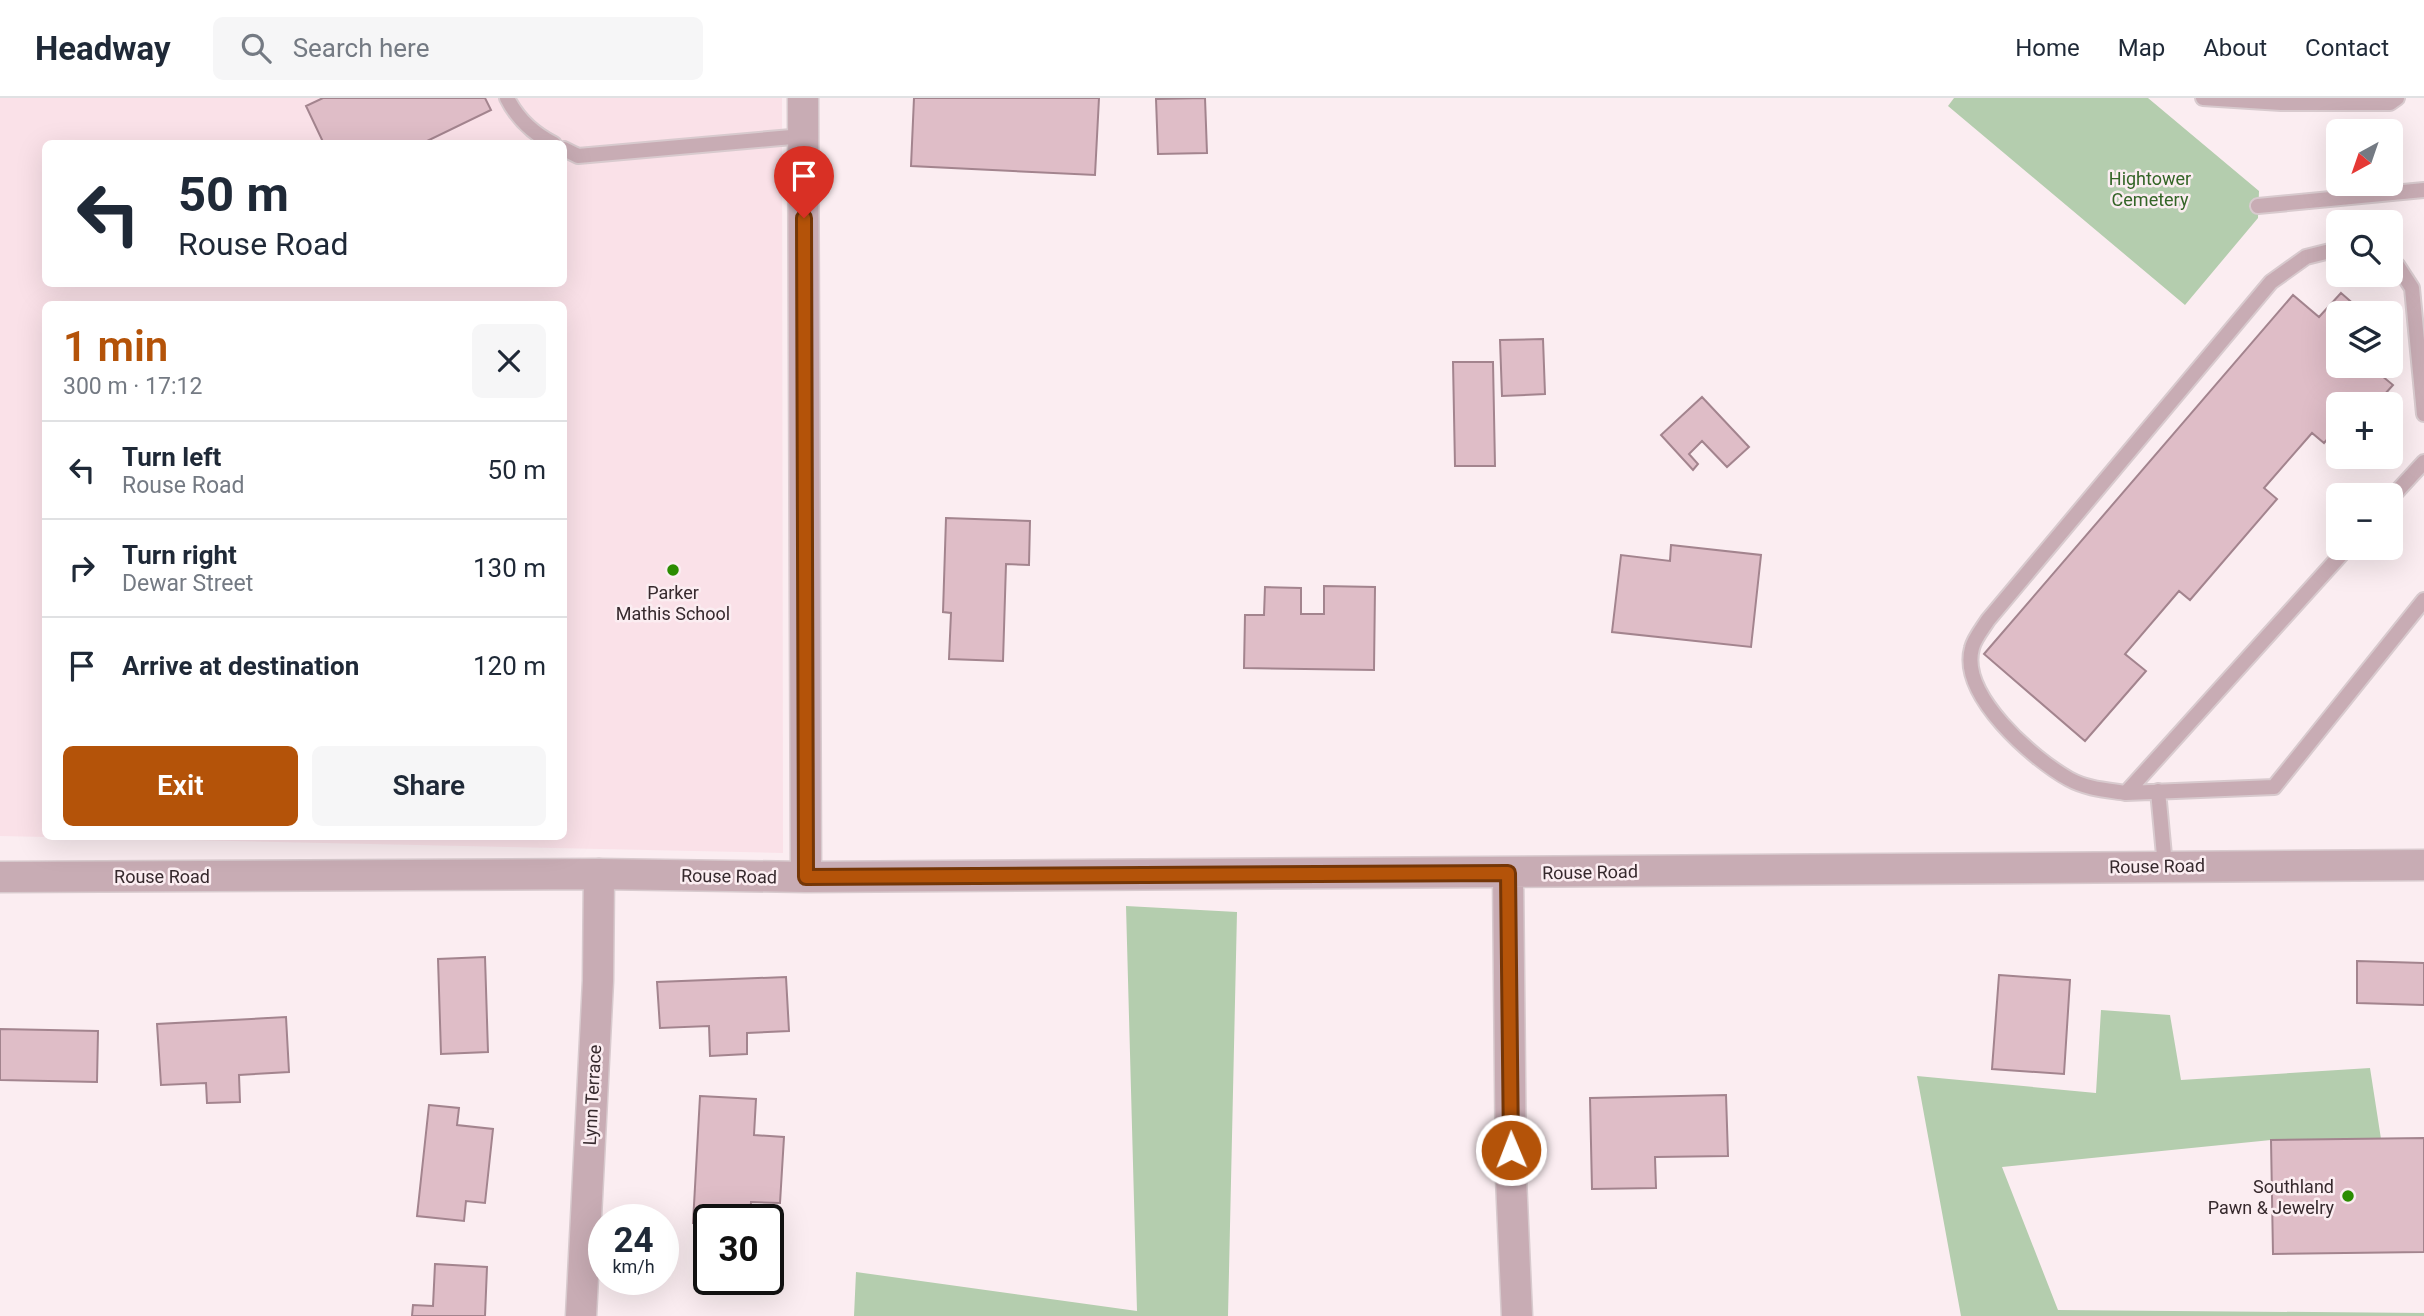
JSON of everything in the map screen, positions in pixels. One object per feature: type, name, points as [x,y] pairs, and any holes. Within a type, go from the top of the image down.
[{"type":"street","points":[[803,98],[806,877]]},
{"type":"street","name":"Rouse Road","points":[[0,877],[599,874],[806,877],[2424,865]]},
{"type":"street","points":[[1508,873],[1511,1178],[1517,1316]]},
{"type":"street","name":"Lynn Terrace","points":[[582,1316],[598,981],[599,874]]},
{"type":"lane","points":[[507,98],[513,110],[548,140]]},
{"type":"lane","points":[[2203,98],[2390,103],[2397,98]]},
{"type":"lane","points":[[567,150],[578,156],[803,136]]},
{"type":"lane","points":[[2258,206],[2424,190]]},
{"type":"lane","points":[[2326,252],[2306,257],[2271,282],[1988,620],[1972,648],[1972,675],[1983,700],[2006,728],[2069,779],[2094,789],[2126,793],[2274,786],[2424,600]]},
{"type":"lane","points":[[2403,274],[2412,288],[2424,414]]},
{"type":"lane","points":[[2403,485],[2424,462]]},
{"type":"lane","points":[[2126,793],[2336,560]]},
{"type":"lane","points":[[2158,791],[2165,866]]},
{"type":"shaded area","name":"Parker Mathis School","points":[[0,98],[782,98],[783,853],[184,840],[567,840],[567,301],[42,301],[42,837],[0,836]]},
{"type":"green space","name":"Hightower Cemetery","points":[[1954,98],[2148,98],[2259,191],[2258,218],[2185,305],[1948,106]]},
{"type":"green space","points":[[1126,906],[1237,912],[1228,1316],[854,1316],[856,1272],[1137,1311]]},
{"type":"green space","points":[[2101,1010],[2170,1015],[2181,1080],[2370,1068],[2381,1139],[2271,1140],[2002,1167],[2058,1310],[2424,1313],[2424,1316],[1961,1316],[1917,1076],[2096,1093]]},
{"type":"building","points":[[323,98],[485,98],[491,110],[429,140],[322,140],[306,106]]},
{"type":"building","points":[[914,98],[1099,98],[1095,175],[911,166]]},
{"type":"building","points":[[1205,98],[1207,153],[1158,154],[1156,99]]},
{"type":"building","points":[[2341,293],[2350,301],[2334,301]]},
{"type":"building","points":[[2293,295],[2319,317],[2326,309],[2326,378],[2385,378],[2393,385],[2387,392],[2326,392],[2326,441],[2324,443],[2312,433],[2264,488],[2277,499],[2190,600],[2179,591],[2125,654],[2146,671],[2085,741],[1984,654]]},
{"type":"building","points":[[1543,339],[1545,394],[1502,396],[1500,340]]},
{"type":"building","points":[[1453,362],[1493,362],[1495,466],[1455,466]]},
{"type":"building","points":[[1702,397],[1749,447],[1727,467],[1702,441],[1689,454],[1698,464],[1693,470],[1661,435]]},
{"type":"building","points":[[946,518],[1030,521],[1029,565],[1006,564],[1003,661],[949,659],[951,613],[943,612]]},
{"type":"building","points":[[1671,545],[1761,555],[1751,647],[1612,632],[1621,555],[1670,561]]},
{"type":"building","points":[[1324,586],[1375,587],[1374,670],[1244,668],[1245,615],[1264,615],[1265,587],[1301,588],[1301,614],[1324,614]]},
{"type":"building","points":[[485,957],[488,1052],[441,1054],[438,959]]},
{"type":"building","points":[[2357,961],[2424,963],[2424,1005],[2357,1003]]},
{"type":"building","points":[[1999,975],[2070,980],[2064,1074],[1992,1069]]},
{"type":"building","points":[[786,977],[789,1031],[747,1033],[747,1054],[710,1056],[709,1026],[660,1028],[657,982]]},
{"type":"building","points":[[286,1017],[289,1072],[239,1075],[240,1102],[207,1103],[206,1083],[161,1085],[157,1024]]},
{"type":"building","points":[[0,1029],[98,1031],[97,1082],[0,1080]]},
{"type":"building","points":[[1726,1095],[1728,1156],[1655,1157],[1656,1188],[1592,1189],[1590,1098]]},
{"type":"building","points":[[700,1096],[756,1099],[754,1135],[784,1137],[780,1203],[694,1204]]},
{"type":"building","points":[[429,1105],[459,1108],[457,1125],[493,1129],[485,1203],[466,1201],[464,1221],[417,1216]]},
{"type":"building","name":"Southland Pawn & Jewelry","points":[[2424,1138],[2424,1252],[2273,1254],[2271,1140]]},
{"type":"building","points":[[435,1264],[487,1267],[485,1316],[412,1316],[413,1305],[433,1306]]},
{"type":"place","name":"Parker Mathis School","points":[[673,570]]},
{"type":"place","name":"Southland Pawn & Jewelry","points":[[2348,1196]]},
{"type":"route","points":[[804,218],[806,877],[1508,873],[1511,1150]]}]
